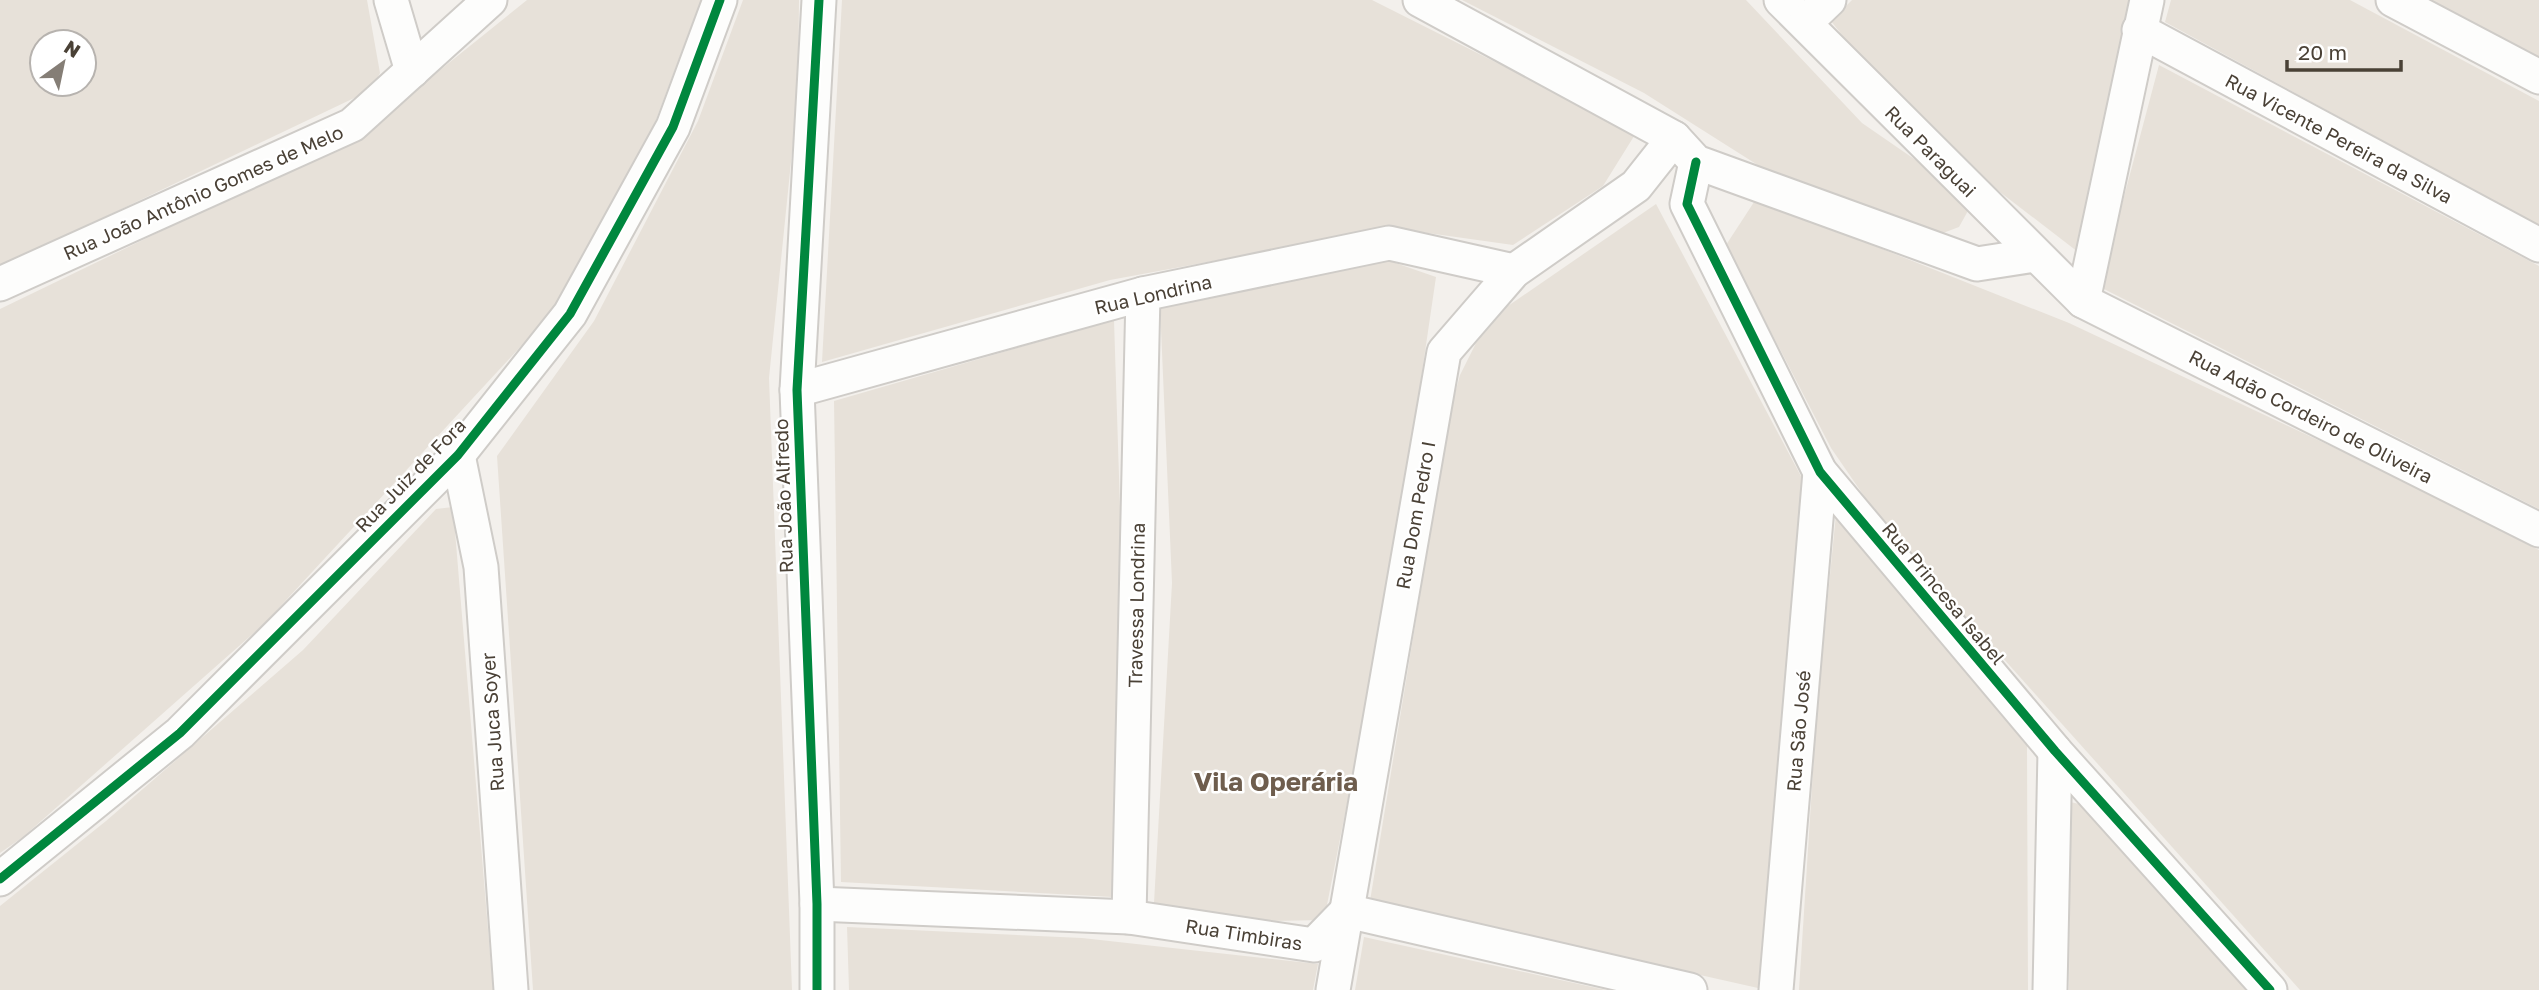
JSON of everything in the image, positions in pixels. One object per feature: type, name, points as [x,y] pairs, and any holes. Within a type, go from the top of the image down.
[{"type":"street","points":[[391,0],[412,71]]},
{"type":"street","name":"Rua João Antônio Gomes de Melo","points":[[0,284],[352,125],[490,0]]},
{"type":"street","name":"Rua Juiz de Fora","points":[[0,879],[180,733],[458,455],[570,314],[673,127],[720,0]]},
{"type":"street","name":"Rua João Alfredo","points":[[817,990],[817,904],[797,390],[819,0]]},
{"type":"street","points":[[1420,0],[1674,138],[1696,162],[1977,264],[2035,255]]},
{"type":"street","name":"Rua Paraguai","points":[[1780,0],[2083,301]]},
{"type":"street","points":[[1805,23],[1829,0]]},
{"type":"street","points":[[2393,0],[2539,77]]},
{"type":"street","points":[[2083,301],[2143,15]]},
{"type":"street","name":"Rua Vicente Pereira da Silva","points":[[2143,15],[2539,245]]},
{"type":"street","name":"Rua Dom Pedro I","points":[[1333,990],[1444,352],[1514,271],[1636,186],[1674,138]]},
{"type":"street","name":"Rua Princesa Isabel","points":[[1696,162],[1687,204],[1820,472],[2054,751],[2270,990]]},
{"type":"street","name":"Rua Londrina","points":[[797,390],[1143,294],[1389,243],[1514,271]]},
{"type":"street","name":"Travessa Londrina","points":[[1129,917],[1143,294]]},
{"type":"street","name":"Rua Adão Cordeiro de Oliveira","points":[[2083,301],[2539,530]]},
{"type":"street","name":"Rua Juca Soyer","points":[[458,455],[481,567],[511,990]]},
{"type":"street","name":"Rua São José","points":[[1776,990],[1820,472]]},
{"type":"street","points":[[2050,990],[2054,751]]},
{"type":"street","name":"Rua Timbiras","points":[[817,904],[1129,917],[1314,945],[1347,911]]},
{"type":"street","points":[[1347,911],[1690,990]]},
{"type":"shaded area","points":[[0,0],[367,0],[380,73],[371,90],[0,267]]},
{"type":"shaded area","points":[[527,0],[701,0],[654,125],[560,304],[264,624],[23,837],[0,853],[0,309],[358,136]]},
{"type":"shaded area","points":[[743,0],[799,0],[798,93],[769,378],[792,990],[533,990],[497,456],[594,321],[698,121]]},
{"type":"shaded area","points":[[842,0],[1372,0],[1636,133],[1603,186],[1513,245],[1392,228],[1110,280],[822,362]]},
{"type":"shaded area","points":[[1462,0],[1746,0],[1862,123],[1949,183],[1969,209],[1959,227],[1935,236],[1764,169],[1644,93]]},
{"type":"shaded area","points":[[1852,0],[2131,0],[2078,252],[1913,125],[1831,21]]},
{"type":"shaded area","points":[[2171,0],[2350,0],[2539,101],[2539,226],[2165,22]]},
{"type":"shaded area","points":[[2417,0],[2539,0],[2539,66]]},
{"type":"shaded area","points":[[2159,65],[2539,266],[2539,509],[2100,287]]},
{"type":"shaded area","points":[[1756,199],[2069,323],[2352,456],[2539,550],[2539,990],[2300,990],[1884,525],[1831,448],[1726,245]]},
{"type":"shaded area","points":[[1656,204],[1803,480],[1758,988],[1370,901],[1450,412],[1460,375],[1476,343],[1508,306]]},
{"type":"shaded area","points":[[1384,259],[1436,277],[1392,576],[1324,920],[1272,921],[1154,903],[1172,583],[1160,306]]},
{"type":"shaded area","points":[[1114,320],[1123,602],[1113,897],[841,882],[834,401]]},
{"type":"shaded area","points":[[453,507],[493,990],[0,990],[0,906],[106,821],[303,650],[436,509]]},
{"type":"shaded area","points":[[1836,514],[2027,746],[2028,990],[1799,990],[1817,709]]},
{"type":"shaded area","points":[[2070,802],[2089,806],[2246,990],[2069,990]]},
{"type":"shaded area","points":[[847,927],[1082,938],[1318,964],[1313,990],[849,990]]},
{"type":"shaded area","points":[[1364,937],[1606,990],[1355,990]]},
{"type":"cycle path","points":[[0,879],[180,733],[458,455],[570,314],[673,127],[720,0]]},
{"type":"cycle path","points":[[817,990],[817,904],[797,390],[819,0]]},
{"type":"cycle path","points":[[1696,162],[1687,204],[1820,472],[2055,751],[2270,990]]},
{"type":"district","name":"Vila Operária","points":[[1276,781]]}]
